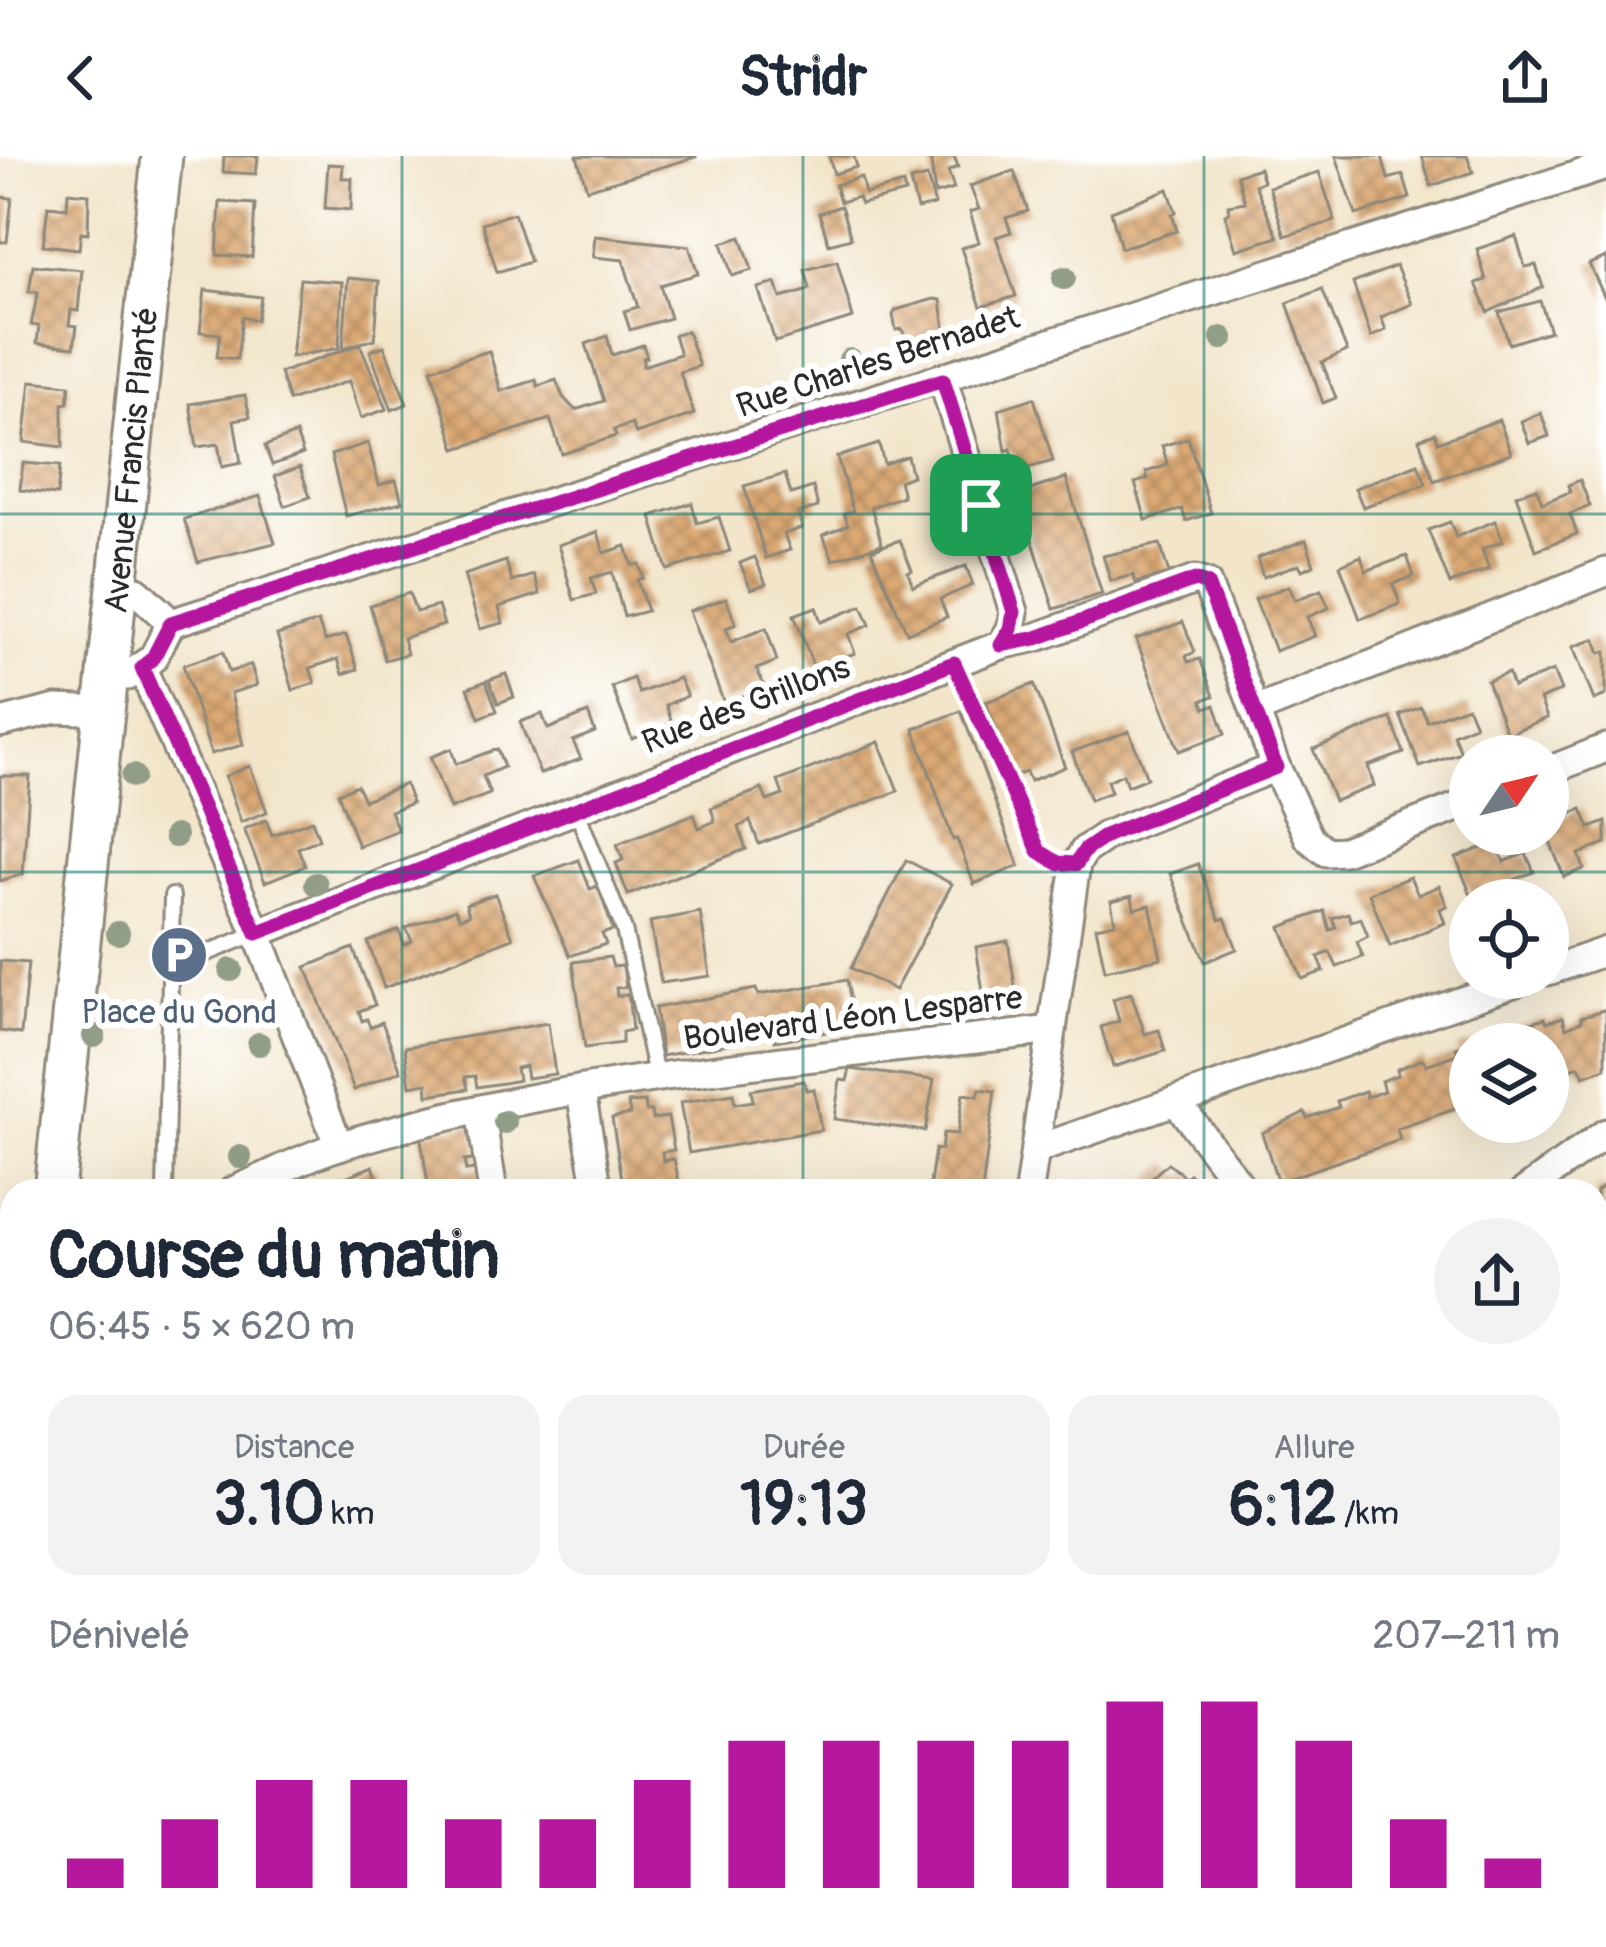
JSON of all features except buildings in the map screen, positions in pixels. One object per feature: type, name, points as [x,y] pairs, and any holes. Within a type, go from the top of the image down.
[{"type":"street","name":"Avenue Francis Planté","points":[[55,1179],[95,784],[120,685],[120,587],[162,156]]},
{"type":"street","name":"Rue Charles Bernadet","points":[[171,623],[1606,166]]},
{"type":"street","points":[[943,380],[1014,612],[1001,645]]},
{"type":"street","points":[[1256,711],[1606,572]]},
{"type":"street","points":[[1001,645],[1037,638],[1195,580],[1207,584],[1276,767],[1309,838],[1326,852],[1344,851],[1449,810]]},
{"type":"street","points":[[0,723],[120,685],[153,658],[171,623],[136,591],[120,587]]},
{"type":"street","name":"Rue des Grillons","points":[[257,933],[1001,645]]},
{"type":"street","points":[[120,685],[257,933],[339,1146]]},
{"type":"street","points":[[1569,763],[1606,748]]},
{"type":"street","points":[[1076,864],[1085,850],[1107,835],[1276,767]]},
{"type":"street","name":"Boulevard Léon Lesparre","points":[[261,1179],[339,1146],[479,1110],[657,1079],[1052,1030],[1076,864]]},
{"type":"street","points":[[1569,964],[1606,951]]},
{"type":"street","points":[[1035,1150],[1467,999]]},
{"type":"street","points":[[1030,1179],[1052,1030]]},
{"type":"street","points":[[581,1092],[596,1179]]},
{"type":"street","points":[[1176,1100],[1235,1179]]},
{"type":"street","points":[[479,1110],[491,1179]]},
{"type":"street","points":[[1542,1179],[1606,1133]]},
{"type":"lane","points":[[954,663],[1039,851],[1058,863],[1076,864]]},
{"type":"lane","points":[[576,809],[624,930],[657,1079]]},
{"type":"lane","points":[[165,1179],[172,896]]},
{"type":"lane","points":[[168,969],[257,933]]},
{"type":"place","name":"Place du Gond","points":[[179,955]]},
{"type":"route","points":[[943,380],[981,505],[1014,612],[1001,645],[1037,638],[1195,580],[1207,584],[1276,767],[1107,835],[1085,850],[1076,864],[1058,863],[1039,851],[954,663],[257,933],[142,668],[153,658],[171,623],[943,380]]}]
